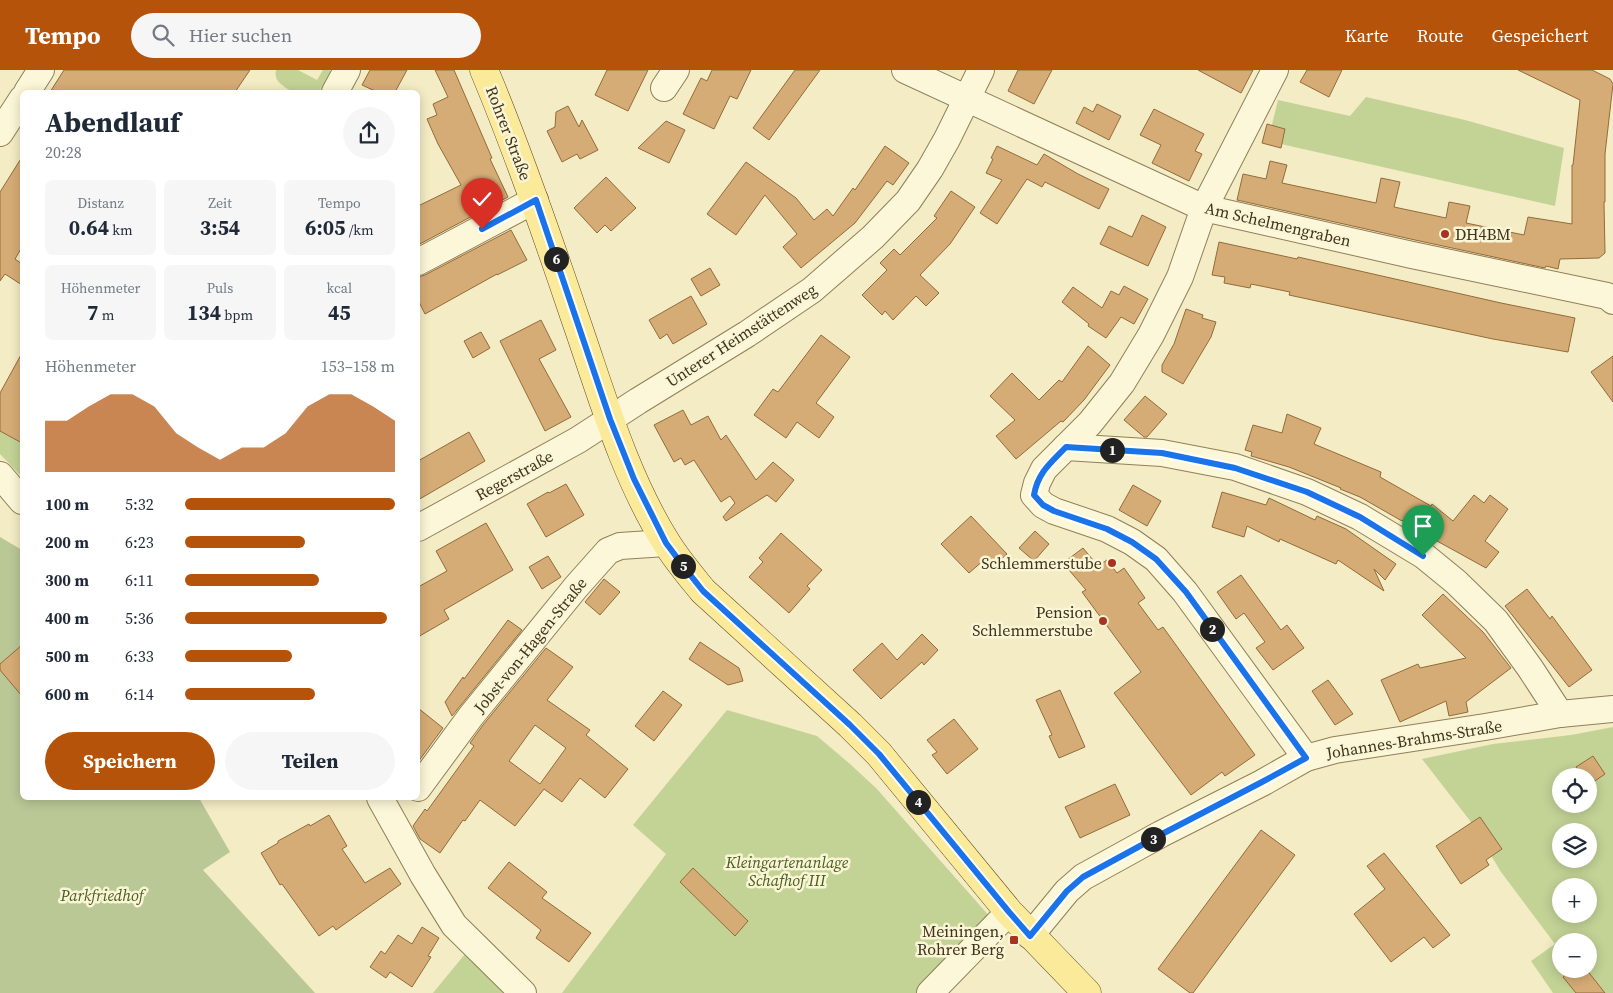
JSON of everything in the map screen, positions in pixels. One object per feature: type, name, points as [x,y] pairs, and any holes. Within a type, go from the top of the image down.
[{"type":"main road","name":"Rohrer Straße","points":[[484,70],[536,200],[610,419],[634,479],[666,543],[703,591],[850,725],[879,754],[1009,912],[1030,936],[1087,993]]},
{"type":"street","points":[[28,90],[41,70]]},
{"type":"street","points":[[336,90],[348,70]]},
{"type":"street","name":"Am Schelmengraben","points":[[905,70],[1204,208],[1412,255],[1608,296],[1613,301]]},
{"type":"street","name":"Unterer Heimstättenweg","points":[[610,419],[747,334],[812,290],[873,237],[908,201],[930,169],[981,70]]},
{"type":"street","points":[[1275,70],[1204,208],[1180,277],[1151,335],[1122,383],[1090,423],[1044,470],[1036,482],[1034,495],[1043,505],[1054,511],[1107,529],[1132,542],[1156,559],[1186,592],[1306,758]]},
{"type":"street","points":[[0,133],[20,102]]},
{"type":"street","points":[[420,261],[536,200]]},
{"type":"street","name":"Regerstraße","points":[[420,527],[610,419]]},
{"type":"street","points":[[1066,447],[1162,453],[1235,468],[1307,492],[1360,517],[1423,556],[1456,582],[1496,621],[1560,714]]},
{"type":"street","points":[[0,475],[20,499]]},
{"type":"street","name":"Jobst-von-Hagen-Straße","points":[[420,785],[484,701],[576,587],[608,551],[620,546],[666,543]]},
{"type":"street","name":"Johannes-Brahms-Straße","points":[[1030,936],[1067,891],[1083,877],[1306,758],[1335,750],[1560,714],[1613,708]]},
{"type":"street","points":[[381,800],[423,875],[454,925],[523,993]]},
{"type":"street","points":[[393,820],[408,800]]},
{"type":"street","points":[[930,993],[1009,912]]},
{"type":"green space","points":[[276,70],[298,70],[317,80],[323,70],[331,71],[320,90],[290,90],[278,81]]},
{"type":"green space","points":[[1366,97],[1465,120],[1564,148],[1555,206],[1268,141],[1278,100],[1350,116]]},
{"type":"green space","points":[[0,431],[20,442],[20,475],[0,454]]},
{"type":"green space","name":"Parkfriedhof","points":[[0,537],[20,549],[20,800],[200,800],[230,852],[203,870],[315,993],[0,993]]},
{"type":"green space","name":"Kleingartenanlage Schafhof III","points":[[727,710],[817,736],[876,788],[991,918],[917,993],[562,993],[666,854],[633,825]]},
{"type":"green space","points":[[1613,727],[1613,993],[1553,993],[1531,961],[1552,946],[1552,978],[1597,978],[1597,933],[1552,933],[1552,940],[1501,872],[1471,822],[1422,759],[1493,744],[1571,735]]},
{"type":"green space","points":[[465,954],[505,993],[433,993]]},
{"type":"building","points":[[64,70],[250,70],[236,90],[51,90]]},
{"type":"building","points":[[370,70],[407,70],[396,90],[373,90],[362,85]]},
{"type":"building","points":[[435,70],[454,70],[492,158],[490,159],[508,197],[420,244],[420,205],[461,185],[438,144],[427,119],[437,115],[433,104],[448,97]]},
{"type":"building","points":[[607,70],[648,70],[628,111],[595,95]]},
{"type":"building","points":[[712,70],[751,70],[737,99],[730,96],[714,129],[683,114],[701,78],[707,81]]},
{"type":"building","points":[[795,70],[820,70],[769,140],[753,128]]},
{"type":"building","points":[[1018,70],[1052,70],[1034,104],[1008,91]]},
{"type":"building","points":[[1198,70],[1253,70],[1241,93]]},
{"type":"building","points":[[1307,70],[1342,70],[1329,97],[1300,82]]},
{"type":"building","points":[[1518,70],[1592,70],[1610,79],[1613,84],[1605,154],[1605,253],[1599,258],[1560,259],[1558,269],[1546,266],[1545,268],[1237,200],[1243,174],[1266,179],[1270,161],[1287,165],[1282,183],[1376,203],[1381,178],[1400,182],[1394,207],[1446,218],[1449,202],[1470,206],[1466,223],[1524,235],[1528,217],[1572,224],[1572,165],[1580,100]]},
{"type":"building","points":[[1097,104],[1121,116],[1109,140],[1076,123],[1084,107],[1093,112]]},
{"type":"building","points":[[568,106],[579,127],[582,120],[598,150],[580,159],[577,154],[562,162],[547,131],[555,127],[556,112]]},
{"type":"building","points":[[1154,109],[1204,134],[1195,151],[1202,154],[1189,181],[1152,163],[1161,145],[1140,135]]},
{"type":"building","points":[[666,121],[685,130],[669,163],[638,148]]},
{"type":"building","points":[[1267,124],[1285,129],[1281,148],[1262,143]]},
{"type":"building","points":[[885,146],[909,163],[893,185],[887,181],[855,223],[801,268],[783,247],[797,234],[765,195],[736,235],[707,214],[746,162],[796,198],[814,220],[827,209],[833,216],[853,188],[855,190]]},
{"type":"building","points":[[997,146],[1037,165],[1044,154],[1109,189],[1099,209],[1045,182],[1042,187],[1027,179],[997,224],[980,213],[1002,180],[986,173]]},
{"type":"building","points":[[20,160],[20,250],[15,259],[20,263],[20,284],[5,274],[0,281],[0,192]]},
{"type":"building","points":[[606,177],[636,208],[611,231],[605,225],[597,233],[574,208]]},
{"type":"building","points":[[951,191],[975,207],[950,244],[920,275],[939,293],[926,306],[916,296],[893,320],[885,311],[882,315],[862,295],[887,270],[880,263],[894,249],[900,255],[937,218],[934,216]]},
{"type":"building","points":[[1142,215],[1166,227],[1148,266],[1100,244],[1109,226],[1132,237]]},
{"type":"building","points":[[511,230],[527,260],[497,274],[425,314],[420,304],[420,276]]},
{"type":"building","points":[[1219,242],[1297,259],[1298,257],[1575,318],[1568,352],[1493,339],[1289,295],[1290,292],[1251,284],[1250,288],[1224,283],[1225,277],[1212,275]]},
{"type":"building","points":[[710,268],[720,285],[701,296],[691,279]]},
{"type":"building","points":[[1124,286],[1148,299],[1134,324],[1121,317],[1106,338],[1088,326],[1089,324],[1062,302],[1073,287],[1102,308],[1111,291],[1119,295]]},
{"type":"building","points":[[691,296],[707,324],[673,344],[667,334],[660,339],[649,320]]},
{"type":"building","points":[[1186,309],[1203,315],[1202,318],[1216,322],[1211,337],[1183,384],[1162,372],[1162,365],[1174,344]]},
{"type":"building","points":[[541,320],[556,350],[539,359],[571,417],[545,431],[500,341]]},
{"type":"building","points":[[481,332],[490,348],[473,358],[464,341]]},
{"type":"building","points":[[821,335],[850,357],[816,403],[834,417],[819,438],[797,422],[786,438],[754,415],[773,389],[778,392]]},
{"type":"building","points":[[1088,346],[1110,365],[1084,400],[1063,422],[1061,421],[1016,459],[996,436],[1015,420],[990,396],[1012,373],[1039,400],[1059,380],[1062,382]]},
{"type":"building","points":[[1613,356],[1613,402],[1591,372]]},
{"type":"building","points":[[20,357],[20,442],[0,431],[0,393]]},
{"type":"building","points":[[1145,396],[1167,414],[1147,437],[1144,437],[1124,420]]},
{"type":"building","points":[[683,410],[691,425],[708,416],[721,440],[726,435],[756,480],[773,462],[794,480],[776,502],[767,495],[726,521],[723,517],[735,503],[730,496],[721,502],[694,460],[685,465],[681,458],[674,462],[654,425]]},
{"type":"building","points":[[1287,414],[1321,428],[1314,444],[1381,472],[1380,477],[1431,506],[1432,504],[1453,521],[1474,495],[1484,503],[1490,495],[1508,509],[1485,541],[1499,552],[1486,568],[1428,536],[1405,518],[1402,521],[1341,488],[1289,467],[1251,456],[1252,452],[1245,450],[1253,425],[1282,433]]},
{"type":"building","points":[[469,432],[485,461],[420,499],[420,460]]},
{"type":"building","points":[[566,484],[584,515],[546,537],[527,504]]},
{"type":"building","points":[[1133,485],[1161,501],[1147,526],[1119,510]]},
{"type":"building","points":[[1222,492],[1266,505],[1269,498],[1315,520],[1317,516],[1346,529],[1396,564],[1385,580],[1374,569],[1384,591],[1338,560],[1336,564],[1280,539],[1279,542],[1247,526],[1244,537],[1212,527]]},
{"type":"building","points":[[971,516],[1007,554],[991,568],[984,560],[969,573],[941,544]]},
{"type":"building","points":[[486,523],[513,570],[444,610],[449,619],[420,636],[420,586],[447,571],[436,551]]},
{"type":"building","points":[[1035,531],[1049,544],[1034,561],[1019,548]]},
{"type":"building","points":[[781,533],[822,570],[807,586],[810,589],[789,613],[749,577],[763,562],[759,558]]},
{"type":"building","points":[[1083,548],[1098,566],[1107,560],[1117,573],[1124,568],[1145,598],[1138,603],[1158,630],[1163,627],[1255,755],[1225,776],[1222,772],[1191,795],[1114,693],[1141,672],[1082,592],[1086,590],[1063,563]]},
{"type":"building","points":[[548,556],[561,577],[542,589],[529,567]]},
{"type":"building","points":[[1241,575],[1281,630],[1287,625],[1304,648],[1273,670],[1256,648],[1265,642],[1244,613],[1236,619],[1217,592]]},
{"type":"building","points":[[604,579],[620,592],[600,615],[585,602]]},
{"type":"building","points":[[1527,589],[1550,619],[1552,616],[1592,670],[1569,687],[1505,606]]},
{"type":"building","points":[[1443,594],[1483,632],[1511,668],[1466,702],[1468,712],[1449,716],[1446,701],[1400,722],[1381,680],[1418,664],[1420,668],[1466,658],[1422,615]]},
{"type":"building","points":[[508,620],[522,630],[452,716],[445,702]]},
{"type":"building","points":[[922,634],[938,650],[924,665],[922,662],[881,699],[853,670],[882,643],[897,660]]},
{"type":"building","points":[[700,642],[739,668],[743,681],[728,685],[689,659]]},
{"type":"building","points":[[20,647],[20,694],[0,670],[0,664]]},
{"type":"building","points":[[546,648],[573,667],[547,700],[590,730],[586,735],[628,769],[605,798],[580,778],[562,802],[544,789],[515,826],[480,800],[465,821],[463,820],[440,853],[420,839],[413,826],[425,809],[427,811],[474,746],[470,743]],"holes":[[[535,725],[566,748],[540,784],[509,761]]]},
{"type":"building","points":[[1328,680],[1353,714],[1335,725],[1312,691]]},
{"type":"building","points":[[1060,690],[1085,747],[1059,758],[1049,736],[1052,735],[1036,700]]},
{"type":"building","points":[[663,691],[682,705],[654,741],[635,726]]},
{"type":"building","points":[[420,710],[443,728],[420,759]]},
{"type":"building","points":[[954,719],[978,749],[947,774],[932,755],[937,752],[927,740]]},
{"type":"building","points":[[1593,756],[1605,774],[1597,780],[1597,768],[1576,767]]},
{"type":"building","points":[[1115,784],[1130,815],[1080,838],[1065,807]]},
{"type":"building","points":[[329,815],[347,846],[342,849],[365,883],[390,868],[401,884],[336,930],[333,926],[319,936],[282,884],[280,885],[261,853],[278,843],[278,841]]},
{"type":"building","points":[[1480,817],[1502,849],[1486,860],[1489,865],[1461,884],[1436,846]]},
{"type":"building","points":[[1261,830],[1295,855],[1193,993],[1190,993],[1158,969]]},
{"type":"building","points":[[1384,853],[1450,935],[1433,948],[1424,937],[1391,962],[1354,914],[1385,889],[1367,866]]},
{"type":"building","points":[[509,862],[547,892],[542,898],[591,933],[569,962],[536,938],[541,930],[488,888]]},
{"type":"building","points":[[693,868],[748,921],[735,936],[680,882]]},
{"type":"building","points":[[422,927],[439,938],[428,956],[431,957],[412,987],[390,972],[386,978],[370,967],[381,951],[385,954],[398,935],[412,944]]},
{"type":"building","points":[[1564,978],[1593,978],[1605,993],[1576,993]]},
{"type":"place","name":"DH4BM","points":[[1445,234]]},
{"type":"place","name":"Schlemmerstube","points":[[1112,563]]},
{"type":"place","name":"Pension Schlemmerstube","points":[[1103,621]]},
{"type":"place","name":"Meiningen, Rohrer Berg","points":[[1014,940]]},
{"type":"route","points":[[482,229],[536,200],[610,419],[634,479],[666,543],[703,591],[850,725],[879,754],[1030,936],[1067,891],[1083,877],[1306,758],[1186,592],[1156,559],[1132,542],[1107,529],[1054,511],[1043,505],[1034,495],[1036,482],[1044,470],[1066,447],[1162,453],[1235,468],[1307,492],[1360,517],[1423,556]]}]
